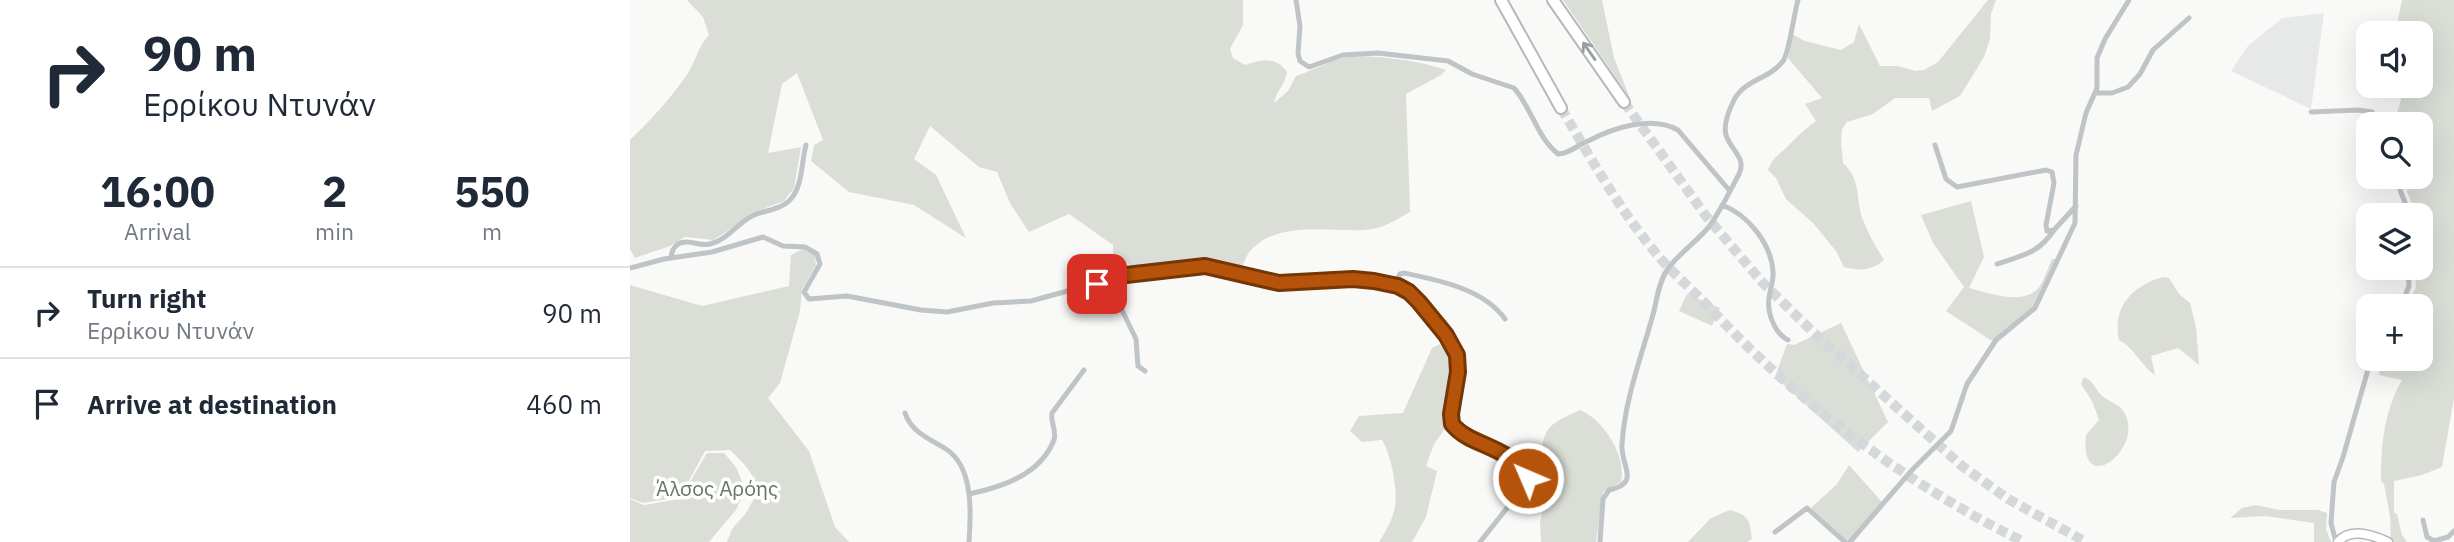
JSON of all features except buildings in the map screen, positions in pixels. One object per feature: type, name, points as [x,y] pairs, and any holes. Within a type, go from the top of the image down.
[{"type":"highway","points":[[1502,0],[1561,108]]},
{"type":"highway","points":[[1553,0],[1624,102]]},
{"type":"street","points":[[1296,0],[1300,26],[1298,54],[1300,61],[1309,67],[1343,55],[1378,53],[1448,61],[1472,74],[1514,88],[1536,129],[1558,154],[1564,154],[1590,140],[1634,125],[1669,125],[1678,130],[1729,190]]},
{"type":"street","points":[[1600,542],[1603,499],[1609,490],[1622,486],[1627,479],[1628,469],[1621,448],[1627,402],[1661,283],[1667,270],[1708,228],[1741,166],[1726,135],[1728,113],[1743,87],[1775,69],[1785,59],[1798,0]]},
{"type":"street","points":[[1774,532],[1807,508],[1847,542],[1951,431],[1967,384],[1996,340],[2035,308],[2075,223],[2076,155],[2086,113],[2098,80],[2097,58],[2129,0]]},
{"type":"street","points":[[2095,93],[2112,93],[2128,87],[2140,74],[2150,54],[2189,18]]},
{"type":"street","points":[[2311,112],[2372,112]]},
{"type":"street","points":[[671,258],[672,251],[680,243],[706,245],[719,241],[746,219],[775,209],[791,199],[799,182],[806,145]]},
{"type":"street","points":[[1935,145],[1946,179],[1957,187],[2050,171],[2054,175],[2054,183],[2046,225],[2047,231],[2054,230]]},
{"type":"street","points":[[1722,205],[1731,208],[1746,220],[1764,246],[1773,269],[1770,311],[1777,332],[1787,340]]},
{"type":"street","points":[[1997,264],[2029,253],[2045,244],[2076,206]]},
{"type":"street","points":[[630,268],[712,252],[756,238],[766,238],[780,245],[805,247],[815,251],[820,264],[804,293],[810,300],[847,296],[941,312],[993,303],[1031,301],[1149,272],[1205,266],[1285,283],[1353,279],[1394,285],[1409,292],[1419,302],[1446,335],[1457,355],[1458,372],[1451,414],[1452,424],[1461,433],[1508,456],[1528,477],[1523,488],[1480,542]]},
{"type":"street","points":[[1394,285],[1400,274],[1404,273],[1432,279],[1478,295],[1499,310],[1505,319]]},
{"type":"street","points":[[1116,279],[1120,306],[1136,339],[1138,366],[1145,372]]},
{"type":"street","points":[[969,494],[1009,484],[1040,460],[1054,437],[1052,414],[1084,370]]},
{"type":"street","points":[[2368,371],[2334,482],[2331,523],[2337,542],[2350,533],[2388,542]]},
{"type":"street","points":[[905,413],[913,428],[953,455],[964,476],[972,512],[969,542]]},
{"type":"street","points":[[2423,520],[2427,537],[2434,541],[2448,537],[2454,531]]},
{"type":"shaded area","points":[[2324,13],[2311,109],[2231,71],[2248,46],[2282,18]]},
{"type":"green space","points":[[687,0],[1243,0],[1243,25],[1230,49],[1233,58],[1245,65],[1268,61],[1283,67],[1287,72],[1285,80],[1274,103],[1288,91],[1296,76],[1343,58],[1366,56],[1395,59],[1446,70],[1406,94],[1410,212],[1389,224],[1371,229],[1305,230],[1276,234],[1251,250],[1241,269],[1207,262],[1137,269],[1113,254],[1113,245],[1069,214],[1029,232],[1010,203],[997,172],[979,167],[930,126],[914,159],[936,175],[966,238],[914,205],[849,192],[811,161],[814,145],[823,140],[797,73],[782,84],[768,153],[801,147],[794,188],[784,201],[749,214],[713,240],[685,237],[670,246],[635,258],[630,249],[630,140],[675,91],[709,35],[703,17]]},
{"type":"green space","points":[[1563,0],[1602,0],[1614,58],[1630,98]]},
{"type":"green space","points":[[1988,0],[1996,0],[1991,14],[1990,39],[1984,57],[1960,96],[1932,111],[1929,98],[1895,98],[1873,114],[1847,122],[1842,129],[1843,163],[1856,183],[1863,220],[1884,260],[1865,269],[1844,267],[1836,251],[1813,223],[1786,199],[1776,178],[1768,170],[1775,158],[1816,121],[1805,104],[1822,98],[1788,58],[1792,34],[1805,41],[1841,50],[1854,42],[1859,24],[1880,66],[1924,70],[1938,62]]},
{"type":"green space","points":[[2402,0],[2454,0],[2454,398],[2442,467],[2394,481],[2394,513],[2397,514],[2402,535],[2407,542],[2391,542],[2390,516],[2384,484],[2381,481],[2387,416],[2402,380],[2379,375],[2380,371],[2433,371],[2433,294],[2413,294],[2416,280],[2433,280],[2433,203],[2412,203],[2407,192],[2408,189],[2433,189],[2433,112],[2397,112],[2401,98],[2433,98],[2433,21],[2398,21]]},
{"type":"green space","points":[[1971,201],[1984,257],[1969,288],[2006,297],[2025,296],[2040,286],[2052,259],[2057,259],[2034,307],[1992,341],[1946,311],[1964,287],[1933,243],[1921,215]]},
{"type":"green space","points":[[803,249],[815,255],[816,265],[802,289],[800,311],[780,383],[768,398],[809,451],[835,527],[849,542],[727,542],[732,529],[746,513],[758,492],[748,469],[730,450],[705,451],[680,497],[643,503],[630,498],[630,285],[702,306],[789,286],[791,255]]},
{"type":"green space","points":[[2163,277],[2169,278],[2179,294],[2190,303],[2196,327],[2199,365],[2178,348],[2151,356],[2155,375],[2119,340],[2118,328],[2122,308],[2127,299],[2142,286]]},
{"type":"green space","points":[[1687,294],[1720,308],[1712,326],[1679,311]]},
{"type":"green space","points":[[1841,323],[1888,422],[1858,452],[1775,377],[1787,344],[1794,345]]},
{"type":"green space","points":[[1446,343],[1456,359],[1455,377],[1447,426],[1434,444],[1426,466],[1437,471],[1426,517],[1412,542],[1379,542],[1395,506],[1396,490],[1391,463],[1382,440],[1362,442],[1350,431],[1359,416],[1403,413],[1432,348]]},
{"type":"green space","points":[[2084,377],[2102,396],[2122,409],[2128,426],[2126,440],[2120,452],[2101,466],[2092,464],[2087,454],[2086,435],[2099,420],[2092,401],[2081,384]]},
{"type":"green space","points":[[1580,410],[1597,421],[1617,450],[1622,472],[1621,482],[1603,492],[1596,542],[1541,542],[1540,523],[1545,500],[1555,482],[1552,475],[1538,463],[1543,441],[1553,424]]},
{"type":"green space","name":"Άλσος Αρόης","points":[[707,453],[724,453],[736,467],[745,489],[736,510],[709,542],[630,542],[630,499],[644,505],[680,499]]},
{"type":"green space","points":[[1849,465],[1882,502],[1848,542],[1811,508],[1837,484]]},
{"type":"green space","points":[[2256,505],[2279,510],[2318,510],[2327,513],[2326,529],[2331,542],[2314,542],[2314,523],[2265,516],[2230,518],[2242,508]]},
{"type":"green space","points":[[1730,510],[1741,514],[1747,520],[1752,539],[1747,542],[1688,542],[1711,518]]},
{"type":"tunnel","points":[[1624,102],[1706,216],[1762,282],[1812,331],[1962,466],[2008,499],[2086,542]]},
{"type":"tunnel","points":[[1561,108],[1615,197],[1657,255],[1777,374],[1854,438],[1895,467],[1936,494],[2024,542]]},
{"type":"route","points":[[1097,284],[1126,275],[1205,266],[1279,283],[1364,280],[1384,282],[1402,288],[1424,307],[1453,345],[1457,355],[1459,365],[1451,414],[1455,429],[1508,456],[1528,478]]}]
